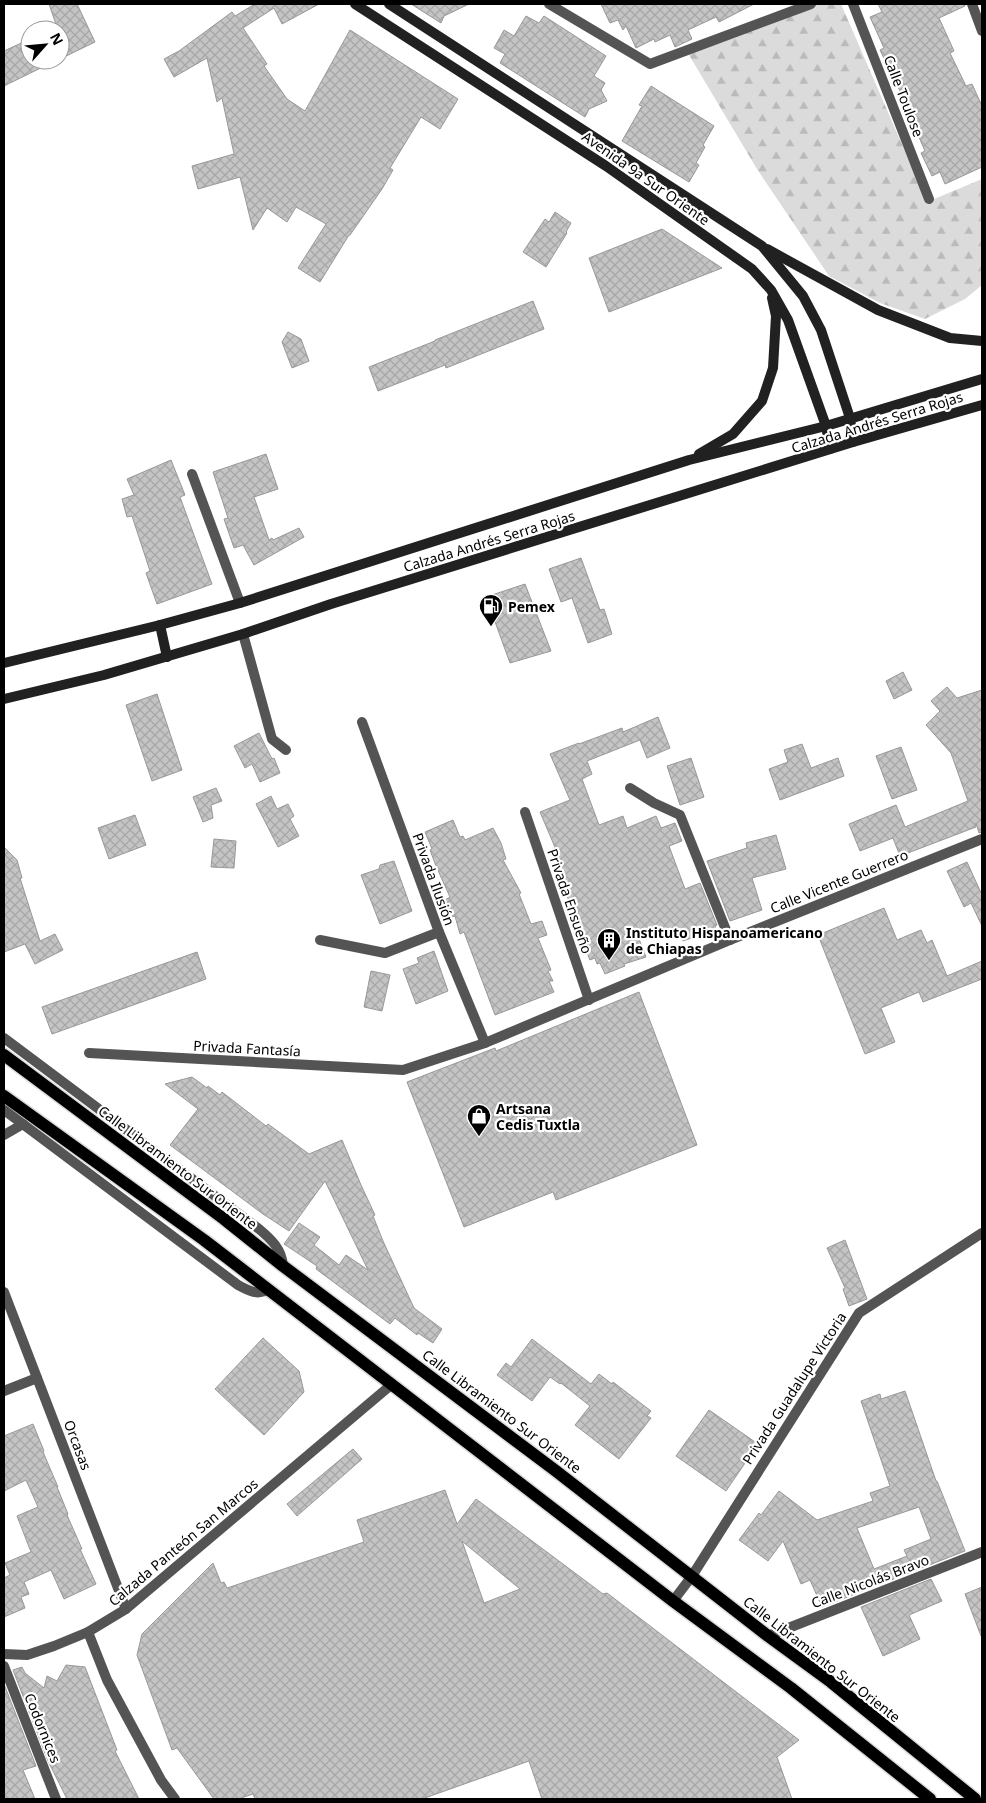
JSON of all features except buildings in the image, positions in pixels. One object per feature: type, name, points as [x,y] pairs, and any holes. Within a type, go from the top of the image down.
[{"type":"main road","name":"Avenida 9a Sur Oriente","points":[[355,4],[606,166],[752,269],[771,290],[788,320],[826,426],[830,450]]},
{"type":"main road","name":"Avenida 9a Sur Oriente","points":[[389,4],[762,246],[803,296],[821,330],[850,418],[852,442]]},
{"type":"main road","points":[[762,246],[878,310],[950,338],[982,341]]},
{"type":"main road","points":[[689,460],[733,434],[762,401],[773,368],[776,316],[771,290]]},
{"type":"main road","name":"Calzada Andrés Serra Rojas","points":[[4,663],[160,625],[240,603],[689,460],[826,426],[982,379]]},
{"type":"main road","name":"Calzada Andrés Serra Rojas","points":[[4,699],[104,675],[243,634],[852,442],[982,405]]},
{"type":"main road","points":[[160,625],[168,656]]},
{"type":"main road","name":"Calle Libramiento Sur Oriente","points":[[4,1055],[224,1218],[283,1266],[556,1471],[830,1682],[975,1799]]},
{"type":"main road","points":[[4,1096],[268,1288],[391,1385],[673,1601],[791,1688],[930,1799]]},
{"type":"street","points":[[549,4],[650,64],[811,4]]},
{"type":"street","name":"Calle Toulose","points":[[853,4],[929,199]]},
{"type":"street","points":[[972,4],[982,31]]},
{"type":"street","points":[[192,474],[240,603]]},
{"type":"street","points":[[243,634],[272,739],[286,750]]},
{"type":"street","name":"Privada Ilusión","points":[[362,722],[439,932],[485,1044]]},
{"type":"street","points":[[630,788],[680,815],[730,940]]},
{"type":"street","name":"Privada Ensueño","points":[[525,812],[590,1000]]},
{"type":"street","name":"Calle Vicente Guerrero","points":[[403,1070],[485,1044],[730,940],[982,839]]},
{"type":"street","points":[[320,940],[385,953],[439,932]]},
{"type":"street","points":[[4,1038],[259,1229],[272,1240],[278,1249],[283,1266]]},
{"type":"street","name":"Privada Fantasía","points":[[89,1053],[403,1070]]},
{"type":"street","points":[[4,1110],[238,1285],[251,1292],[258,1293],[268,1288]]},
{"type":"street","points":[[4,1135],[23,1124]]},
{"type":"street","name":"Privada Guadalupe Victoria","points":[[673,1601],[692,1576],[859,1313],[982,1233]]},
{"type":"street","name":"Orcasas","points":[[4,1292],[126,1609]]},
{"type":"street","points":[[4,1391],[37,1378]]},
{"type":"street","name":"Calzada Panteón San Marcos","points":[[4,1654],[27,1655],[54,1646],[88,1632],[126,1609],[391,1385]]},
{"type":"street","name":"Calle Nicolás Bravo","points":[[768,1636],[982,1552]]},
{"type":"street","points":[[88,1632],[107,1680],[161,1780],[175,1799]]},
{"type":"street","name":"Codornices","points":[[4,1666],[56,1799]]},
{"type":"green space","points":[[818,4],[841,4],[927,202],[982,179],[982,285],[965,299],[925,319],[880,303],[829,276],[757,169],[686,50]]},
{"type":"place","name":"Pemex","points":[[491,627]]},
{"type":"place","name":"Instituto Hispanoamericano de Chiapas","points":[[609,961]]},
{"type":"place","name":"Artsana Cedis Tuxtla","points":[[479,1137]]}]
